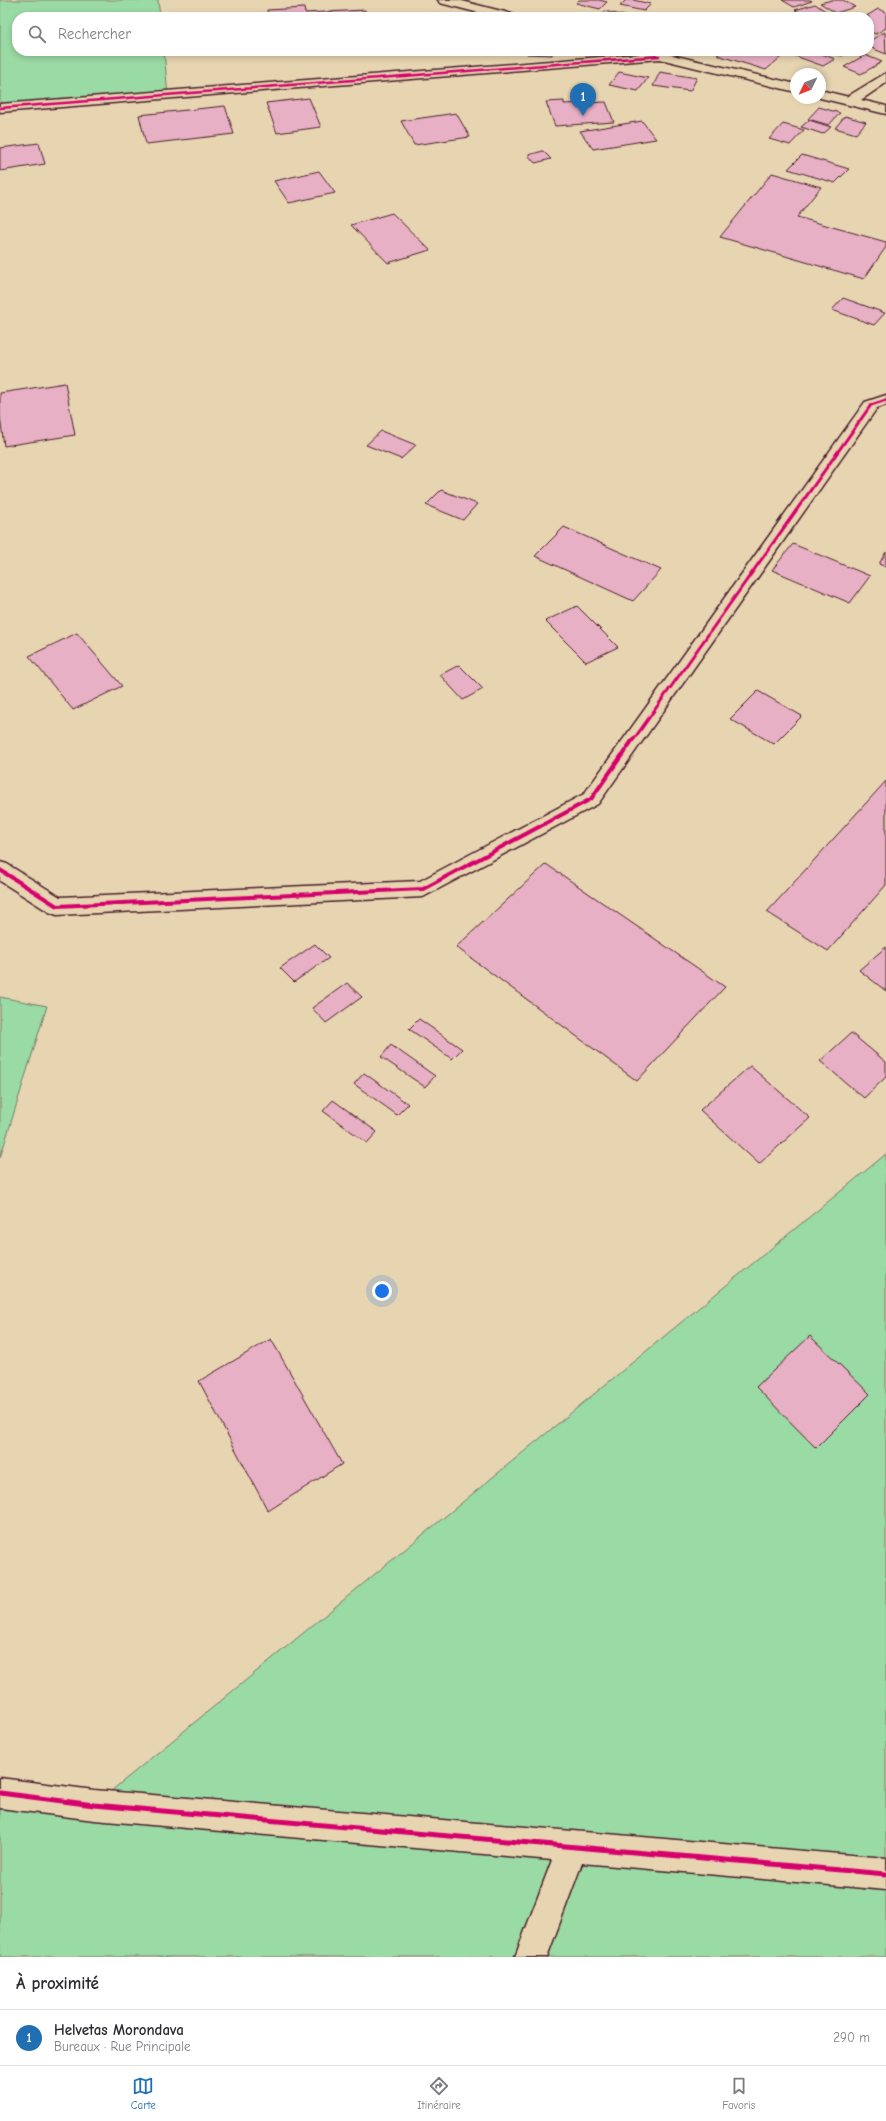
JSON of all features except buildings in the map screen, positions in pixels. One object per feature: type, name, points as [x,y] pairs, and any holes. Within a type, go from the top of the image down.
[{"type":"street","points":[[444,0],[490,12]]},
{"type":"street","points":[[0,108],[659,56],[790,87]]},
{"type":"street","points":[[850,100],[886,77]]},
{"type":"street","points":[[826,95],[886,110]]},
{"type":"street","points":[[0,870],[57,906],[423,889],[591,799],[871,405],[886,400]]},
{"type":"street","points":[[0,1793],[94,1805],[886,1874]]},
{"type":"street","points":[[531,1957],[573,1847]]},
{"type":"green space","points":[[0,0],[158,0],[159,12],[12,12],[12,56],[164,56],[168,96],[0,108]]},
{"type":"green space","points":[[0,997],[47,1006],[0,1158]]},
{"type":"green space","points":[[886,1154],[886,1957],[0,1957],[0,1793],[94,1805]]},
{"type":"cycle path","points":[[0,108],[659,56]]},
{"type":"cycle path","points":[[0,870],[57,906],[423,889],[591,799],[871,405],[886,400]]},
{"type":"cycle path","points":[[0,1793],[94,1805],[886,1874]]},
{"type":"place","name":"Helvetas Morondava","points":[[583,116]]}]
